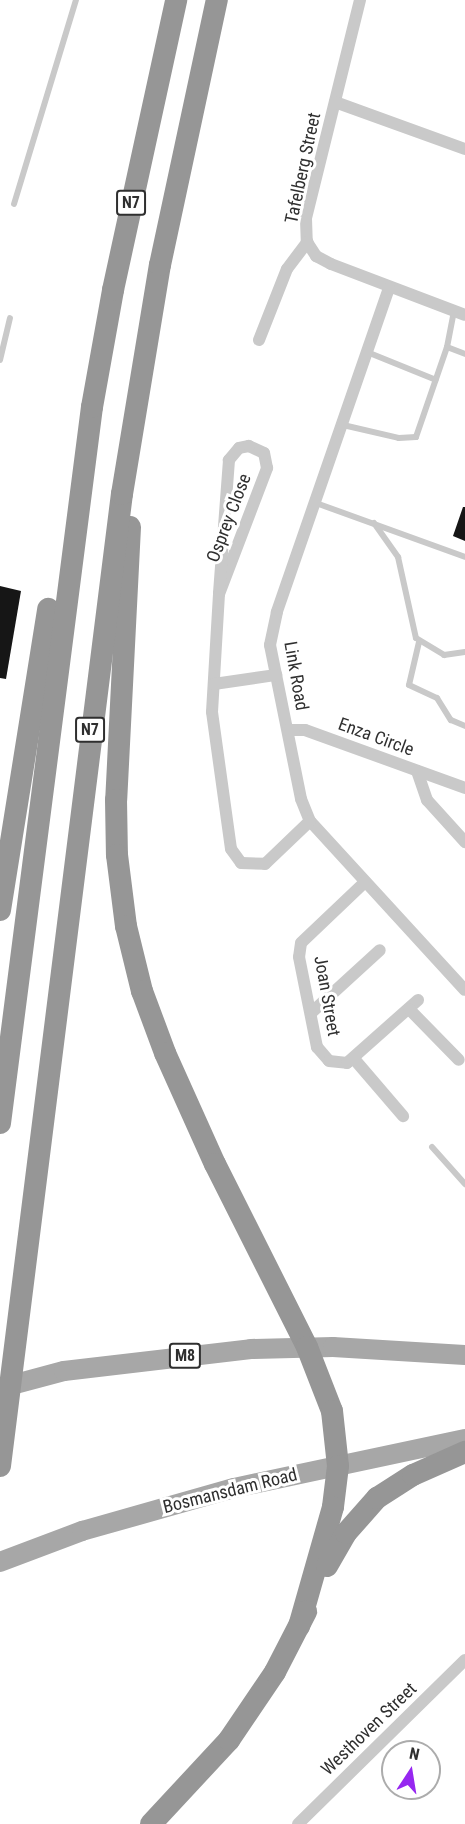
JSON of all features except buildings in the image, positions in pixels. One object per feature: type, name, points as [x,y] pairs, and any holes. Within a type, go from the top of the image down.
[{"type":"highway","name":"N7","points":[[0,1123],[92,407],[113,290],[176,0]]},
{"type":"highway","name":"N7","points":[[0,1466],[102,632],[129,451],[163,254],[217,0]]},
{"type":"highway","points":[[0,910],[77,432],[92,407]]},
{"type":"highway","points":[[129,451],[133,481],[116,800],[117,855],[126,926],[142,991],[169,1062],[214,1164],[307,1347],[332,1411],[338,1466],[324,1546],[299,1626]]},
{"type":"highway","points":[[151,1824],[229,1740],[275,1672],[328,1564],[361,1514],[392,1486],[465,1452]]},
{"type":"main road","name":"M8","points":[[0,1388],[64,1371],[251,1349],[307,1347],[465,1355]]},
{"type":"main road","name":"Bosmansdam Road","points":[[0,1562],[153,1510],[338,1466],[465,1439]]},
{"type":"street","name":"Tafelberg Street","points":[[360,0],[306,219],[307,242],[316,256],[389,288],[460,313]]},
{"type":"street","points":[[335,102],[465,149]]},
{"type":"street","points":[[259,340],[288,269],[307,242]]},
{"type":"street","name":"Link Road","points":[[389,288],[272,630],[276,675],[301,799],[310,820],[465,990]]},
{"type":"street","name":"Osprey Close","points":[[219,594],[267,468],[264,453],[249,446],[232,453],[229,460],[219,594],[212,712],[235,858],[251,866],[265,864],[310,820]]},
{"type":"street","points":[[214,684],[276,675]]},
{"type":"street","name":"Enza Circle","points":[[288,730],[306,729],[465,788]]},
{"type":"street","name":"Enza Circle","points":[[417,771],[427,800],[465,842]]},
{"type":"street","name":"Joan Street","points":[[365,882],[302,943],[299,957],[317,1047],[324,1058],[336,1064],[355,1060],[413,1004],[459,1060]]},
{"type":"street","points":[[311,1013],[380,950]]},
{"type":"street","points":[[355,1060],[403,1116]]},
{"type":"street","name":"Westhoven Street","points":[[298,1824],[465,1660]]},
{"type":"lane","points":[[14,204],[76,0]]},
{"type":"lane","points":[[343,425],[399,438],[416,437],[460,313]]},
{"type":"lane","points":[[0,360],[10,318]]},
{"type":"lane","points":[[447,347],[465,354]]},
{"type":"lane","points":[[367,352],[436,380]]},
{"type":"lane","points":[[316,503],[465,557]]},
{"type":"lane","points":[[374,524],[398,557],[408,614],[419,642],[410,685],[438,698],[451,720],[465,726]]},
{"type":"lane","points":[[419,642],[444,655],[465,652]]},
{"type":"lane","points":[[432,1147],[465,1184]]}]
